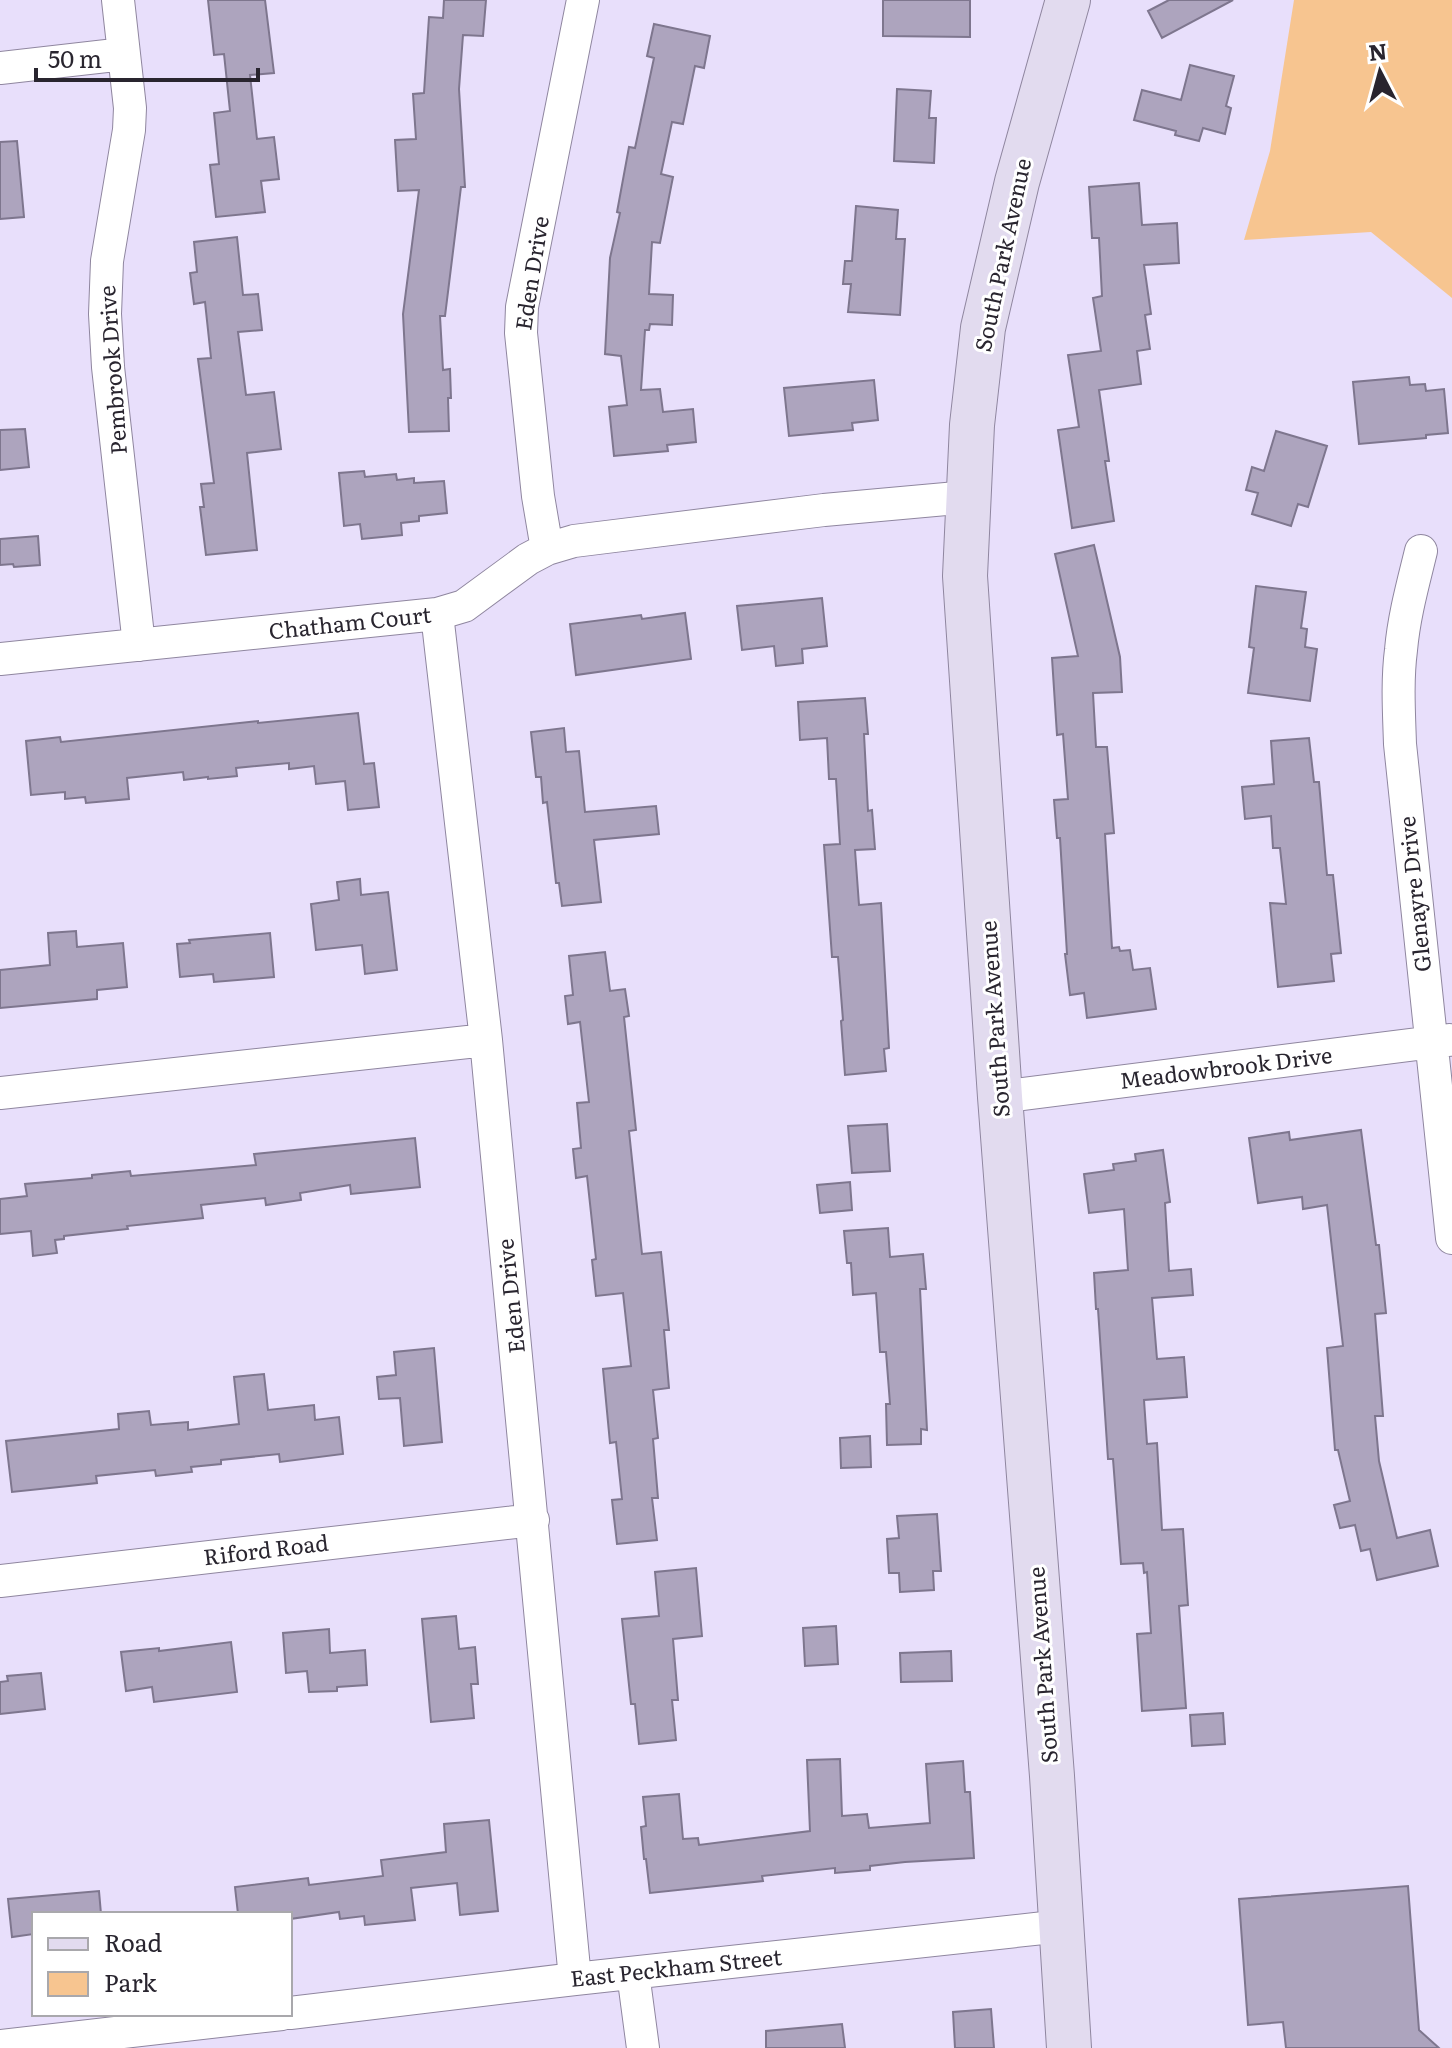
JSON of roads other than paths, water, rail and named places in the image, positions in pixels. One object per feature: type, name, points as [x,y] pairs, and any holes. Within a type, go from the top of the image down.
[{"type":"main road","name":"South Park Avenue","points":[[1068,0],[1017,182],[983,328],[972,425],[965,576],[1069,2048]]},
{"type":"street","name":"Pembrook Drive","points":[[118,0],[130,108],[107,261],[105,314],[108,367],[139,645]]},
{"type":"street","name":"Eden Drive","points":[[547,549],[538,496],[521,333],[522,307],[583,0]]},
{"type":"street","points":[[0,68],[124,54]]},
{"type":"street","name":"Chatham Court","points":[[0,659],[437,614],[464,606],[528,559],[574,541],[824,510],[968,497]]},
{"type":"street","name":"Glenayre Drive","points":[[1421,551],[1400,651],[1400,744],[1441,1041],[1452,1238]]},
{"type":"street","name":"Eden Drive","points":[[437,614],[486,1040],[575,1979]]},
{"type":"street","points":[[0,1093],[486,1040]]},
{"type":"street","name":"Meadowbrook Drive","points":[[1000,1097],[1441,1041]]},
{"type":"street","name":"Riford Road","points":[[0,1581],[533,1520]]},
{"type":"street","name":"East Peckham Street","points":[[292,2013],[1062,1926]]},
{"type":"street","points":[[633,1973],[643,2048]]},
{"type":"street","points":[[0,2046],[184,2037],[273,2016]]}]
